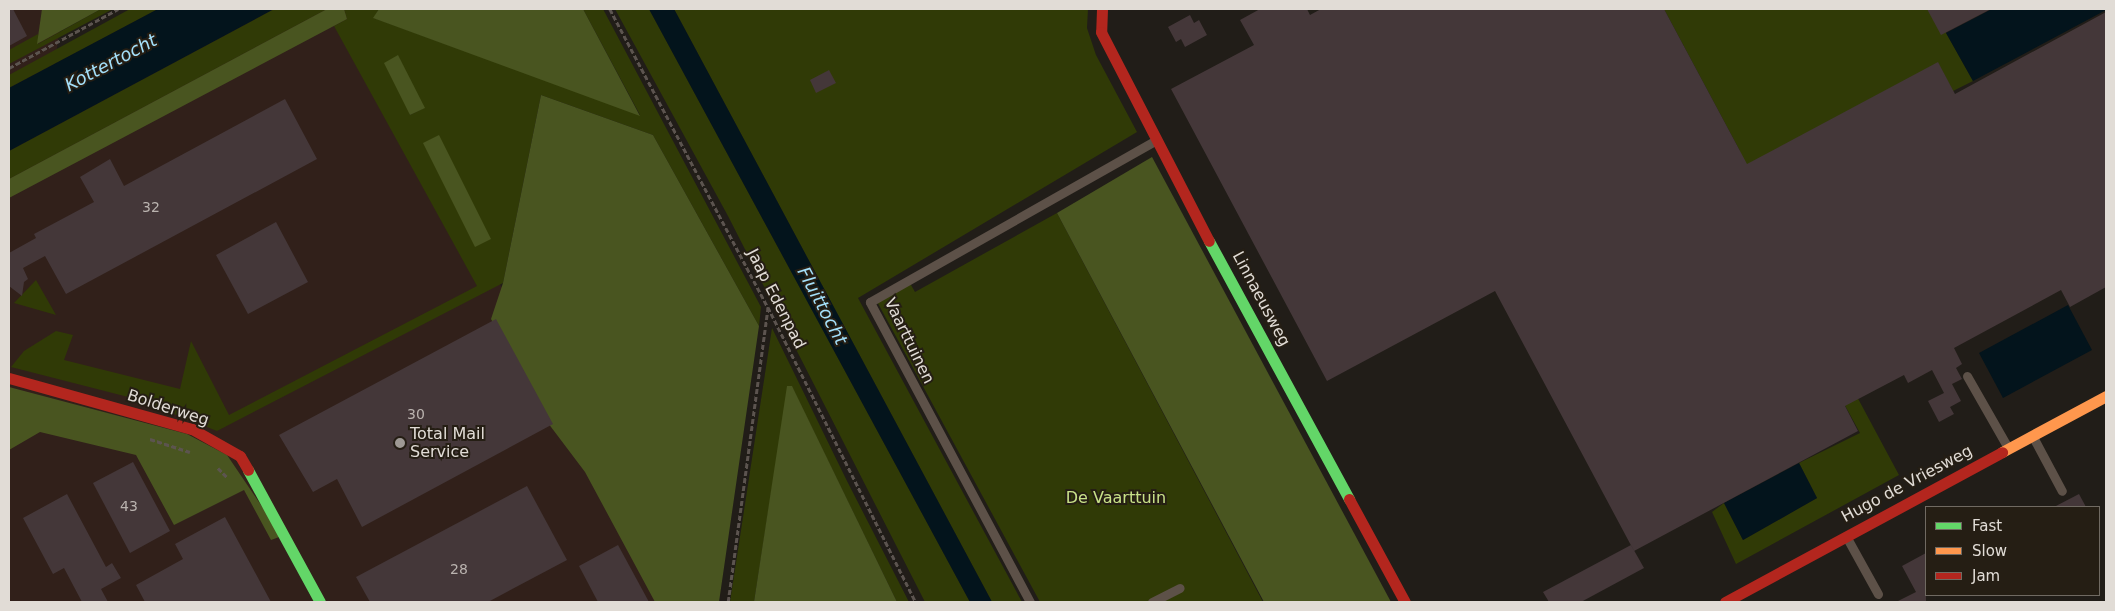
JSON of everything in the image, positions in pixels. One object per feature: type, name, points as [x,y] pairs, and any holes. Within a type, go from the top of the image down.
[{"type":"street","name":"Linnaeusweg","points":[[1102,9],[1101,32],[1155,141],[1405,602]]},
{"type":"street","name":"Bolderweg","points":[[9,378],[192,429],[240,456],[320,602]]},
{"type":"street","name":"Hugo de Vriesweg","points":[[1725,602],[2106,396]]},
{"type":"lane","name":"Vaarttuinen","points":[[1030,602],[870,302],[1155,141]]},
{"type":"lane","points":[[1967,376],[2008,448]]},
{"type":"lane","points":[[2031,435],[2062,491]]},
{"type":"lane","points":[[1846,536],[1878,594]]},
{"type":"lane","points":[[1152,602],[1180,588]]},
{"type":"path","points":[[9,68],[118,9]]},
{"type":"path","name":"Jaap Edenpad","points":[[610,9],[768,307],[916,602]]},
{"type":"path","points":[[728,602],[768,307]]},
{"type":"path","points":[[142,437],[193,453]]},
{"type":"path","points":[[214,464],[232,482]]},
{"type":"shaded area","points":[[9,9],[62,9],[51,95],[213,9],[347,9],[677,602],[9,602]]},
{"type":"green space","points":[[42,9],[101,9],[37,44]]},
{"type":"green space","points":[[101,9],[113,9],[9,64],[9,50],[38,34],[38,44]]},
{"type":"green space","points":[[130,9],[158,9],[9,88],[9,75]]},
{"type":"green space","points":[[274,9],[327,9],[9,179],[9,151]]},
{"type":"green space","points":[[327,9],[344,9],[347,19],[9,198],[9,179]]},
{"type":"green space","points":[[344,9],[379,9],[374,18],[640,115],[583,9],[603,9],[761,307],[759,326],[653,135],[541,95],[503,283],[217,431],[136,399],[11,367],[24,351],[56,331],[73,335],[64,360],[180,389],[191,341],[229,415],[477,286],[334,26],[347,19]],"holes":[[[398,56],[424,108],[410,115]]]},
{"type":"green space","points":[[379,9],[583,9],[640,116],[373,18]]},
{"type":"green space","points":[[615,9],[649,9],[970,602],[925,602],[728,216]]},
{"type":"green space","points":[[674,9],[1088,9],[1087,28],[1096,55],[1137,132],[858,298],[1022,602],[992,602]]},
{"type":"green space","points":[[1664,9],[1933,9],[1973,81],[1953,91],[1938,63],[1736,171],[1899,475],[1736,564],[1712,512],[1724,503],[1743,540],[1817,498],[1799,463],[1860,433],[1714,165],[1740,151]]},
{"type":"green space","points":[[398,55],[425,108],[410,115],[384,63]]},
{"type":"green space","points":[[541,95],[653,135],[759,326],[719,602],[655,602],[585,472],[548,423],[491,319],[503,283]]},
{"type":"green space","points":[[439,135],[491,239],[475,247],[423,143]]},
{"type":"green space","points":[[1152,157],[1391,602],[1264,602],[1057,213]]},
{"type":"green space","name":"De Vaarttuin","points":[[1057,213],[1263,602],[1040,602],[874,296],[907,278],[915,292]]},
{"type":"green space","points":[[36,280],[56,315],[14,303]]},
{"type":"green space","points":[[772,328],[909,602],[897,602],[792,387],[788,386],[754,602],[730,602]]},
{"type":"green space","points":[[787,386],[792,386],[897,602],[754,602]]},
{"type":"green space","points":[[9,387],[187,434],[227,455],[282,536],[271,540],[244,490],[174,525],[136,455],[40,432],[9,450]]},
{"type":"water","name":"Kottertocht","points":[[158,9],[274,9],[9,151],[9,88]]},
{"type":"water","name":"Fluittocht","points":[[649,9],[674,9],[992,602],[970,602]]},
{"type":"water","points":[[1992,9],[2106,10],[1973,81],[1946,33]]},
{"type":"water","points":[[2068,305],[2092,350],[2003,398],[1979,353]]},
{"type":"water","points":[[1799,463],[1817,498],[1743,540],[1724,503]]},
{"type":"building","points":[[9,9],[13,9],[27,36],[9,46]]},
{"type":"building","points":[[1260,9],[1307,9],[1310,15],[1321,9],[1664,9],[1747,164],[1938,62],[1955,94],[2106,12],[2106,287],[2070,307],[2061,290],[1954,348],[1962,364],[1956,368],[1962,379],[1952,384],[1961,401],[1950,407],[1954,414],[1939,422],[1928,401],[1944,393],[1932,370],[1908,383],[1904,375],[1845,406],[1858,431],[1634,551],[1495,291],[1327,381],[1171,89],[1254,45],[1240,20]]},
{"type":"building","points":[[1927,9],[1991,9],[1941,35]]},
{"type":"building","points":[[1190,15],[1194,23],[1199,20],[1207,35],[1185,47],[1181,39],[1176,42],[1168,27]]},
{"type":"building","points":[[829,70],[836,83],[816,93],[810,80]]},
{"type":"building","points":[[285,99],[317,159],[66,294],[45,256],[23,268],[28,279],[24,282],[22,296],[9,286],[9,253],[36,238],[34,234],[94,202],[80,177],[110,159],[124,186]]},
{"type":"building","points":[[276,222],[308,282],[248,314],[216,255]]},
{"type":"building","points":[[496,319],[553,424],[362,527],[337,479],[313,492],[279,435]]},
{"type":"building","points":[[133,462],[170,531],[130,553],[93,483]]},
{"type":"building","points":[[527,486],[567,560],[488,602],[370,602],[356,577]]},
{"type":"building","points":[[67,494],[106,567],[112,563],[121,578],[101,589],[108,602],[82,602],[64,568],[53,574],[23,518]]},
{"type":"building","points":[[2079,494],[2085,506],[2056,506]]},
{"type":"building","points":[[225,517],[271,602],[145,602],[136,585],[183,559],[175,544]]},
{"type":"building","points":[[618,545],[649,602],[598,602],[579,566]]},
{"type":"building","points":[[1631,545],[1644,568],[1581,602],[1549,602],[1543,592]]},
{"type":"building","points":[[1925,554],[1926,602],[1896,602],[1916,592],[1902,566]]},
{"type":"traffic: fast","points":[[1209,241],[1349,499]]},
{"type":"traffic: fast","points":[[248,470],[320,602]]},
{"type":"traffic: slow","points":[[2002,452],[2106,396]]},
{"type":"traffic: jam","points":[[1102,9],[1101,32],[1209,241]]},
{"type":"traffic: jam","points":[[9,378],[192,429],[240,456],[248,470]]},
{"type":"traffic: jam","points":[[1725,602],[2002,452]]},
{"type":"traffic: jam","points":[[1349,499],[1405,602]]},
{"type":"place","name":"Total Mail Service","points":[[400,443]]}]
